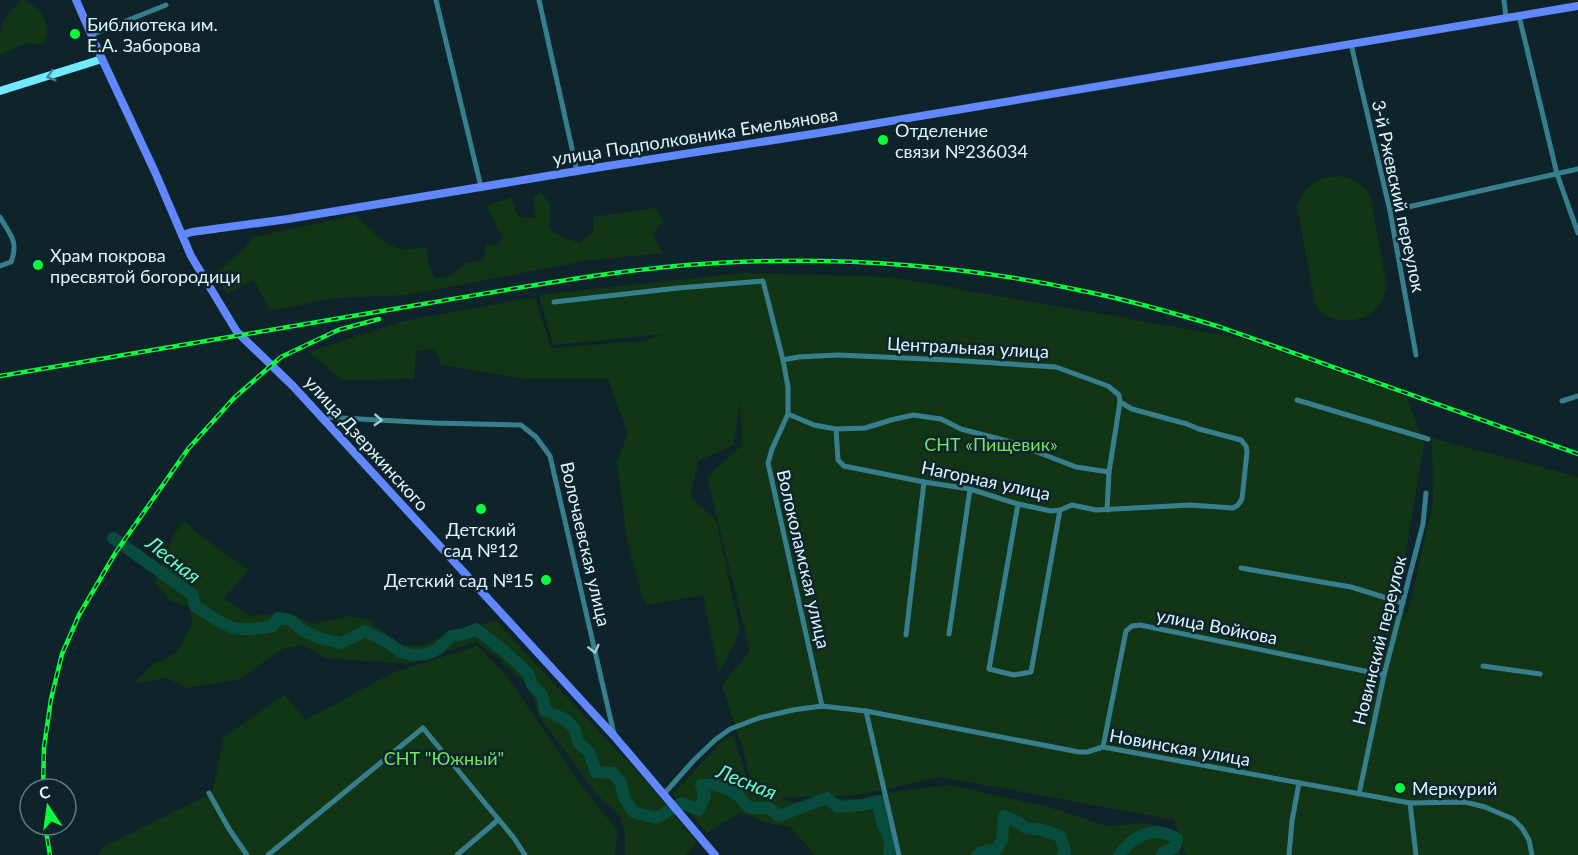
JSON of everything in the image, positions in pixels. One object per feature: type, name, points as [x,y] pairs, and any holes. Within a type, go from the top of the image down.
[{"type":"main road","name":"улица Дзержинского","points":[[76,0],[191,256],[237,332],[293,386],[615,737],[715,855]]},
{"type":"main road","points":[[1506,18],[1578,6]]},
{"type":"main road","name":"улица Подполковника Емельянова","points":[[182,235],[1506,18]]},
{"type":"main road","points":[[0,91],[102,59]]},
{"type":"street","points":[[436,0],[481,187]]},
{"type":"street","points":[[539,0],[577,171]]},
{"type":"street","points":[[1504,0],[1506,18]]},
{"type":"street","points":[[91,35],[166,5]]},
{"type":"street","points":[[1519,16],[1557,174],[1578,234]]},
{"type":"street","name":"3-й Ржевский переулок","points":[[1351,44],[1389,211],[1416,355]]},
{"type":"street","points":[[1389,211],[1578,168]]},
{"type":"street","points":[[0,217],[14,241],[15,252],[11,262],[2,266]]},
{"type":"street","name":"Волоколамская улица","points":[[554,302],[763,281],[788,387],[788,414],[768,463],[822,706]]},
{"type":"street","name":"Центральная улица","points":[[783,360],[838,355],[1056,367],[1108,386],[1119,395],[1120,402],[1132,409],[1241,440],[1247,452],[1242,500],[1233,508]]},
{"type":"street","points":[[1562,401],[1578,396]]},
{"type":"street","points":[[1297,400],[1428,439]]},
{"type":"street","points":[[1107,510],[1109,472],[1120,402]]},
{"type":"street","points":[[788,414],[814,425],[836,429],[865,428],[913,415],[941,419],[961,429],[1011,442],[1076,467],[1109,472]]},
{"type":"street","name":"Волочаевская улица","points":[[320,417],[521,425],[536,437],[550,456],[615,737]]},
{"type":"street","name":"Нагорная улица","points":[[836,429],[838,460],[844,466],[970,489],[1018,504],[1051,511],[1072,505],[1096,510],[1190,505],[1233,508]]},
{"type":"street","points":[[906,635],[924,482]]},
{"type":"street","points":[[949,634],[970,489]]},
{"type":"street","name":"Новинский переулок","points":[[1359,794],[1384,675],[1423,524],[1426,493]]},
{"type":"street","points":[[1018,504],[989,669],[1014,675],[1031,672],[1060,510]]},
{"type":"street","points":[[1241,567],[1352,586],[1403,603]]},
{"type":"street","name":"улица Войкова","points":[[1103,747],[1126,632],[1131,626],[1384,675]]},
{"type":"street","points":[[1482,666],[1540,674]]},
{"type":"street","name":"Новинская улица","points":[[664,794],[694,760],[730,729],[759,718],[822,706],[866,711],[1079,752],[1103,747],[1410,803],[1465,802],[1485,807],[1513,819],[1529,840],[1532,855]]},
{"type":"street","points":[[866,711],[899,855]]},
{"type":"street","points":[[268,855],[423,728],[446,753],[525,855]]},
{"type":"street","points":[[1289,855],[1299,783]]},
{"type":"street","points":[[209,793],[247,855]]},
{"type":"street","points":[[1410,803],[1416,855]]},
{"type":"street","points":[[457,855],[498,820]]},
{"type":"green space","points":[[22,0],[42,13],[48,29],[43,44],[25,43],[0,55],[0,36],[5,19]]},
{"type":"green space","points":[[1339,176],[1357,182],[1370,195],[1387,287],[1373,312],[1353,320],[1331,318],[1316,307],[1297,206],[1304,192],[1313,183]]},
{"type":"green space","points":[[540,192],[550,204],[550,229],[562,237],[580,243],[594,231],[593,217],[656,208],[663,222],[652,234],[663,253],[584,261],[408,295],[334,298],[270,311],[254,280],[227,294],[216,273],[244,249],[254,237],[355,215],[377,235],[395,247],[408,249],[427,247],[429,266],[435,279],[450,276],[465,263],[483,260],[487,244],[498,246],[503,236],[487,205],[512,198],[518,217],[536,218],[533,197]]},
{"type":"green space","name":"СНТ «Пищевик»","points":[[743,273],[890,277],[1244,339],[1407,397],[1424,445],[1396,608],[1408,613],[1433,503],[1432,438],[1578,477],[1578,855],[1186,855],[1174,820],[941,777],[858,795],[780,798],[794,803],[814,799],[858,799],[892,792],[950,785],[1048,807],[1107,826],[1145,823],[1173,830],[1181,855],[814,855],[790,827],[767,823],[740,812],[707,833],[673,794],[721,742],[733,734],[750,789],[753,789],[722,685],[750,651],[707,477],[742,445],[740,402],[734,445],[698,461],[690,497],[716,520],[740,631],[719,673],[703,595],[647,605],[642,595],[627,539],[617,462],[628,433],[608,379],[527,379],[441,365],[435,349],[416,351],[414,379],[342,380],[309,352],[403,321],[535,297],[551,348],[644,341],[664,334],[553,345],[539,295]]},
{"type":"green space","points":[[185,520],[197,533],[248,570],[224,599],[250,616],[288,613],[314,624],[349,616],[367,619],[399,645],[425,645],[450,632],[496,621],[633,766],[697,842],[686,855],[625,855],[625,834],[620,816],[596,794],[540,718],[530,688],[499,659],[476,642],[406,664],[326,658],[303,645],[282,649],[240,679],[186,688],[167,678],[133,684],[152,665],[176,653],[193,623],[189,607],[170,600],[155,583],[173,535]]},
{"type":"green space","name":"СНТ \"Южный\"","points":[[477,646],[506,675],[581,785],[617,830],[615,855],[98,855],[103,847],[212,793],[224,737],[284,695],[306,720],[394,672]]},
{"type":"waterway","name":"Лесная","points":[[113,538],[193,595],[195,606],[234,628],[273,626],[278,618],[290,620],[304,631],[322,639],[341,643],[365,631],[401,652],[413,655],[427,654],[438,649],[451,636],[476,629],[528,673],[532,685],[542,695],[545,710],[566,720],[575,729],[578,742],[589,752],[596,772],[613,773],[621,783],[624,797],[633,812],[656,818],[682,803],[699,810],[705,795],[701,785],[726,788],[739,796],[749,807],[769,808],[779,816],[827,798],[838,807],[864,805],[878,801],[882,823],[890,839],[889,855]]},
{"type":"waterway","name":"Лесная","points":[[977,855],[988,850],[996,850],[1002,840],[1004,816],[1026,828],[1060,836],[1065,851],[1063,855]]},
{"type":"waterway","name":"Лесная","points":[[1119,855],[1131,842],[1153,832],[1161,832],[1177,839],[1175,847],[1162,855]]},
{"type":"railway","points":[[0,376],[620,272],[736,262],[869,263],[1002,276],[1122,299],[1220,327],[1578,454]]},
{"type":"railway","points":[[43,777],[44,747],[51,699],[62,654],[79,615],[116,552],[188,449],[234,398],[281,357],[338,330],[379,319]]},
{"type":"railway","points":[[47,837],[50,855]]},
{"type":"place","name":"Библиотека им. Е.А. Заборова","points":[[75,34]]},
{"type":"place","name":"Отделение связи №236034","points":[[883,140]]},
{"type":"place","name":"Храм покрова пресвятой богородици","points":[[38,265]]},
{"type":"place","name":"Детский сад №12","points":[[481,509]]},
{"type":"place","name":"Детский сад №15","points":[[546,580]]},
{"type":"place","name":"Меркурий","points":[[1400,788]]}]
